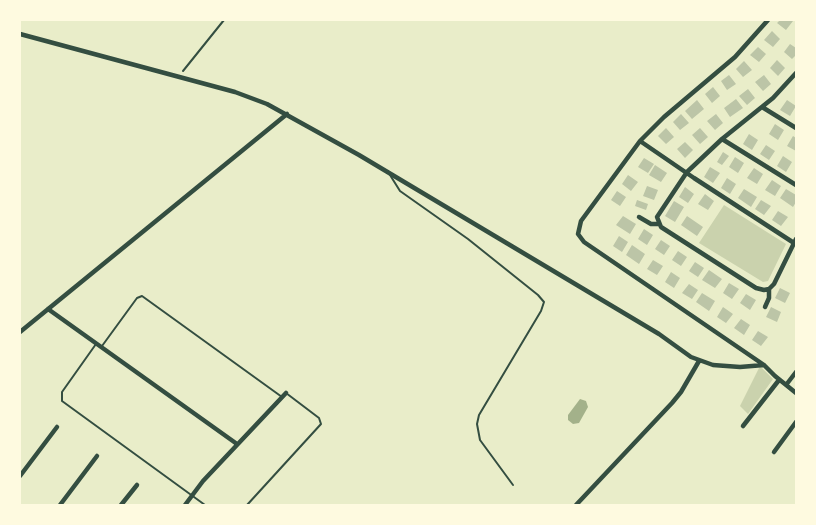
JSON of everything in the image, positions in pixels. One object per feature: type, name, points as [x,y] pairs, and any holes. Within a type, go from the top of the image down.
[{"type":"street","points":[[768,20],[735,57],[664,117],[640,141],[581,221],[578,234],[584,242],[764,364],[779,380],[796,393]]},
{"type":"street","points":[[20,34],[235,92],[287,114],[659,334],[699,361],[713,366],[740,367],[764,364]]},
{"type":"street","points":[[658,222],[659,212],[687,172],[722,139],[762,107],[796,74]]},
{"type":"street","points":[[762,107],[796,128]]},
{"type":"street","points":[[20,332],[287,114]]},
{"type":"street","points":[[722,139],[796,185]]},
{"type":"street","points":[[639,217],[651,224],[658,222],[756,288],[764,290],[769,289],[774,284],[795,241],[694,178],[640,141]]},
{"type":"street","points":[[765,308],[769,298],[769,289]]},
{"type":"street","points":[[48,309],[238,444]]},
{"type":"street","points":[[576,505],[677,398],[699,361]]},
{"type":"street","points":[[786,385],[796,372]]},
{"type":"street","points":[[743,426],[779,380]]},
{"type":"street","points":[[185,505],[284,395]]},
{"type":"street","points":[[774,452],[796,422]]},
{"type":"street","points":[[20,476],[58,427]]},
{"type":"street","points":[[60,505],[97,456]]},
{"type":"street","points":[[121,505],[137,485]]},
{"type":"lane","points":[[389,173],[400,191],[468,239],[538,295],[544,302],[541,311],[479,415],[477,424],[480,440],[512,485]]},
{"type":"lane","points":[[204,505],[62,401],[62,392],[137,298],[142,296],[319,418],[321,424],[247,505]]},
{"type":"path","points":[[178,78],[224,20]]},
{"type":"shaded area","points":[[724,205],[786,244],[768,281],[763,282],[699,243]]},
{"type":"shaded area","points":[[760,366],[773,379],[748,414],[740,406]]},
{"type":"shaded area","points":[[580,399],[586,401],[588,407],[579,423],[573,424],[568,420],[568,415]]},
{"type":"building","points":[[780,20],[793,21],[786,30],[777,23]]},
{"type":"building","points":[[772,31],[780,39],[773,47],[764,40]]},
{"type":"building","points":[[790,44],[796,48],[796,55],[792,59],[784,52]]},
{"type":"building","points":[[758,47],[766,54],[759,62],[750,55]]},
{"type":"building","points":[[777,60],[785,68],[778,76],[770,68]]},
{"type":"building","points":[[744,61],[752,70],[743,77],[736,69]]},
{"type":"building","points":[[729,75],[736,84],[727,90],[721,81]]},
{"type":"building","points":[[764,75],[771,84],[763,91],[755,82]]},
{"type":"building","points":[[713,87],[720,96],[712,103],[705,94]]},
{"type":"building","points":[[748,89],[755,98],[747,105],[739,96]]},
{"type":"building","points":[[736,99],[743,108],[730,117],[724,108]]},
{"type":"building","points":[[697,100],[704,109],[692,119],[685,111]]},
{"type":"building","points":[[787,100],[796,106],[790,116],[780,110]]},
{"type":"building","points":[[681,114],[689,123],[680,130],[673,122]]},
{"type":"building","points":[[716,114],[723,123],[715,130],[707,121]]},
{"type":"building","points":[[775,124],[784,130],[778,140],[769,134]]},
{"type":"building","points":[[666,128],[674,137],[666,144],[658,136]]},
{"type":"building","points":[[700,128],[708,137],[700,144],[692,135]]},
{"type":"building","points":[[749,134],[758,140],[752,150],[743,144]]},
{"type":"building","points":[[793,136],[796,138],[796,151],[787,146]]},
{"type":"building","points":[[685,142],[693,150],[685,158],[677,149]]},
{"type":"building","points":[[766,145],[775,151],[769,160],[760,154]]},
{"type":"building","points":[[723,152],[729,156],[722,165],[717,162]]},
{"type":"building","points":[[783,156],[792,162],[786,172],[777,166]]},
{"type":"building","points":[[735,157],[744,163],[738,173],[729,167]]},
{"type":"building","points":[[644,158],[654,164],[648,173],[638,167]]},
{"type":"building","points":[[655,165],[667,173],[661,182],[649,175]]},
{"type":"building","points":[[710,167],[720,173],[713,183],[704,177]]},
{"type":"building","points":[[754,168],[763,174],[757,184],[747,178]]},
{"type":"building","points":[[628,175],[638,182],[631,191],[622,184]]},
{"type":"building","points":[[727,178],[736,184],[730,194],[721,188]]},
{"type":"building","points":[[772,180],[781,186],[775,196],[765,190]]},
{"type":"building","points":[[647,186],[658,190],[654,200],[643,196]]},
{"type":"building","points":[[685,187],[694,194],[688,203],[679,197]]},
{"type":"building","points":[[744,189],[757,197],[751,207],[738,198]]},
{"type":"building","points":[[786,189],[796,195],[796,202],[793,207],[780,198]]},
{"type":"building","points":[[617,191],[626,197],[620,206],[611,200]]},
{"type":"building","points":[[705,194],[714,201],[708,210],[698,204]]},
{"type":"building","points":[[637,200],[648,204],[646,210],[635,206]]},
{"type":"building","points":[[761,200],[771,206],[764,215],[755,209]]},
{"type":"building","points":[[674,201],[684,207],[675,222],[665,216]]},
{"type":"building","points":[[778,211],[788,217],[781,226],[772,220]]},
{"type":"building","points":[[623,216],[636,224],[630,234],[616,225]]},
{"type":"building","points":[[687,216],[703,227],[697,236],[681,225]]},
{"type":"building","points":[[644,229],[653,235],[647,245],[638,239]]},
{"type":"building","points":[[619,236],[628,242],[622,252],[613,246]]},
{"type":"building","points":[[661,240],[670,246],[664,255],[655,249]]},
{"type":"building","points":[[632,245],[645,254],[639,264],[626,255]]},
{"type":"building","points":[[678,251],[687,257],[681,266],[672,260]]},
{"type":"building","points":[[653,260],[663,266],[657,275],[647,269]]},
{"type":"building","points":[[695,262],[704,268],[698,277],[689,271]]},
{"type":"building","points":[[709,270],[722,279],[715,288],[702,280]]},
{"type":"building","points":[[671,272],[680,278],[674,288],[665,282]]},
{"type":"building","points":[[729,283],[739,289],[732,299],[723,293]]},
{"type":"building","points":[[689,284],[698,290],[692,299],[682,293]]},
{"type":"building","points":[[780,288],[790,293],[785,303],[775,298]]},
{"type":"building","points":[[702,293],[715,301],[709,311],[696,302]]},
{"type":"building","points":[[746,294],[756,300],[750,310],[740,303]]},
{"type":"building","points":[[723,307],[733,314],[726,323],[717,317]]},
{"type":"building","points":[[771,307],[781,312],[777,322],[766,317]]},
{"type":"building","points":[[741,319],[750,325],[744,335],[734,328]]},
{"type":"building","points":[[758,331],[768,337],[761,346],[752,340]]}]
